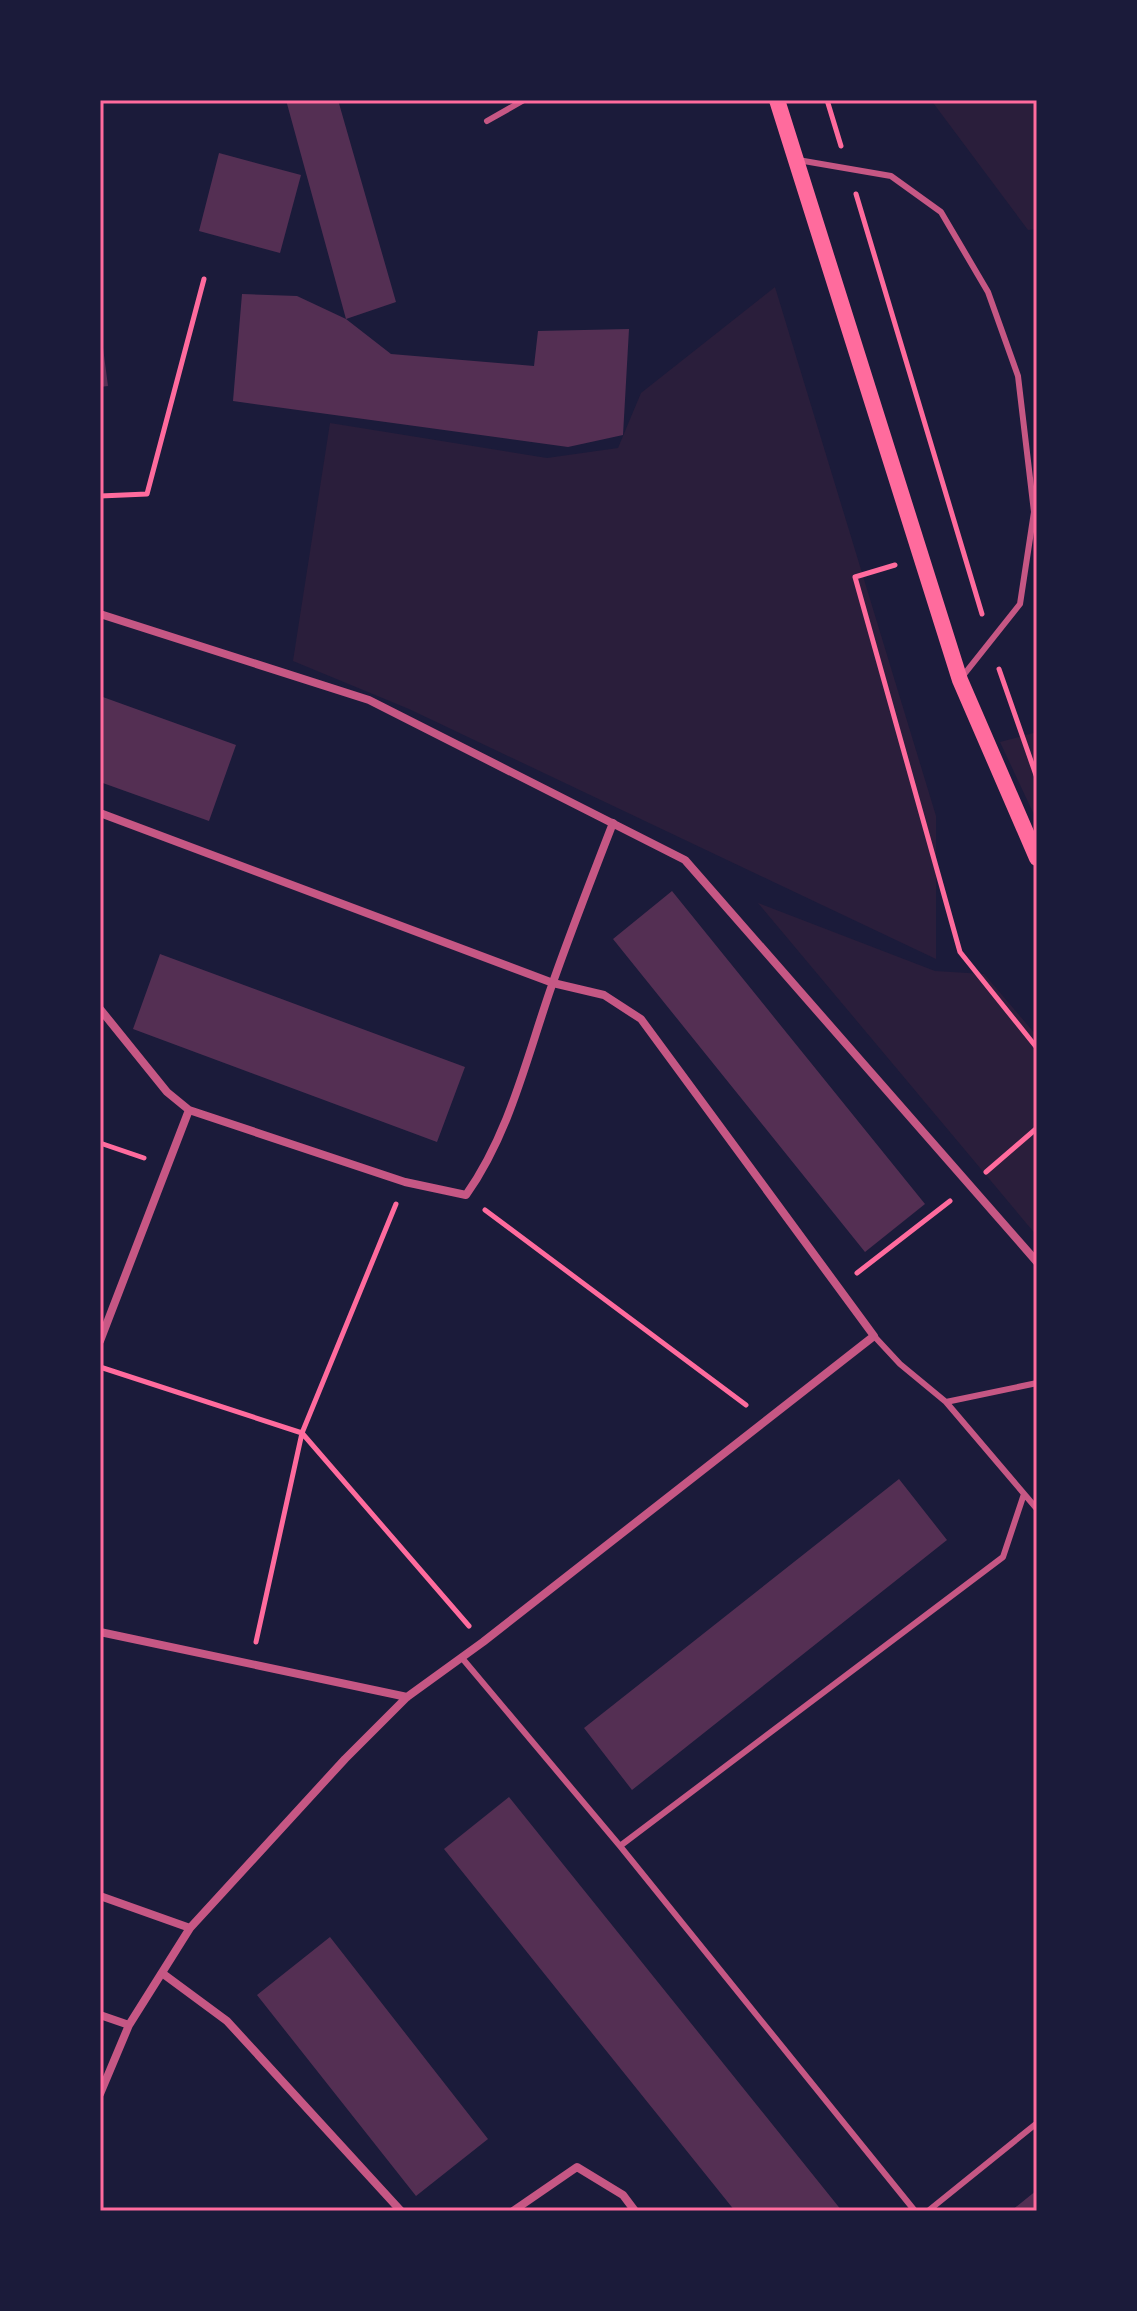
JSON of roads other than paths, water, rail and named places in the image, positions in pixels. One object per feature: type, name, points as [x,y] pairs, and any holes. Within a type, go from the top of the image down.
[{"type":"main road","points":[[777,100],[960,680],[1037,858]]},
{"type":"street","points":[[100,614],[369,700],[685,860],[1037,1262]]},
{"type":"street","points":[[100,813],[553,983],[604,995],[641,1019],[874,1336],[483,1642],[407,1697],[345,1759],[190,1928],[129,2025],[100,2094]]},
{"type":"street","points":[[100,1009],[167,1092],[189,1110],[405,1182],[466,1195],[482,1172],[507,1118],[613,823]]},
{"type":"street","points":[[100,1341],[189,1110]]},
{"type":"street","points":[[100,1632],[407,1697]]},
{"type":"street","points":[[100,1896],[190,1928]]},
{"type":"street","points":[[162,1973],[227,2021],[401,2211]]},
{"type":"street","points":[[100,2015],[129,2025]]},
{"type":"street","points":[[513,2211],[577,2167],[623,2195],[635,2211]]},
{"type":"lane","points":[[487,121],[524,100]]},
{"type":"lane","points":[[796,160],[891,176],[941,212],[988,292],[1018,376],[1034,512],[1020,604],[960,680]]},
{"type":"lane","points":[[874,1336],[900,1364],[946,1402],[1037,1509]]},
{"type":"lane","points":[[946,1402],[1037,1383]]},
{"type":"lane","points":[[620,1846],[1003,1557],[1024,1494]]},
{"type":"lane","points":[[462,1658],[620,1846],[915,2211]]},
{"type":"lane","points":[[928,2211],[1037,2123]]}]
